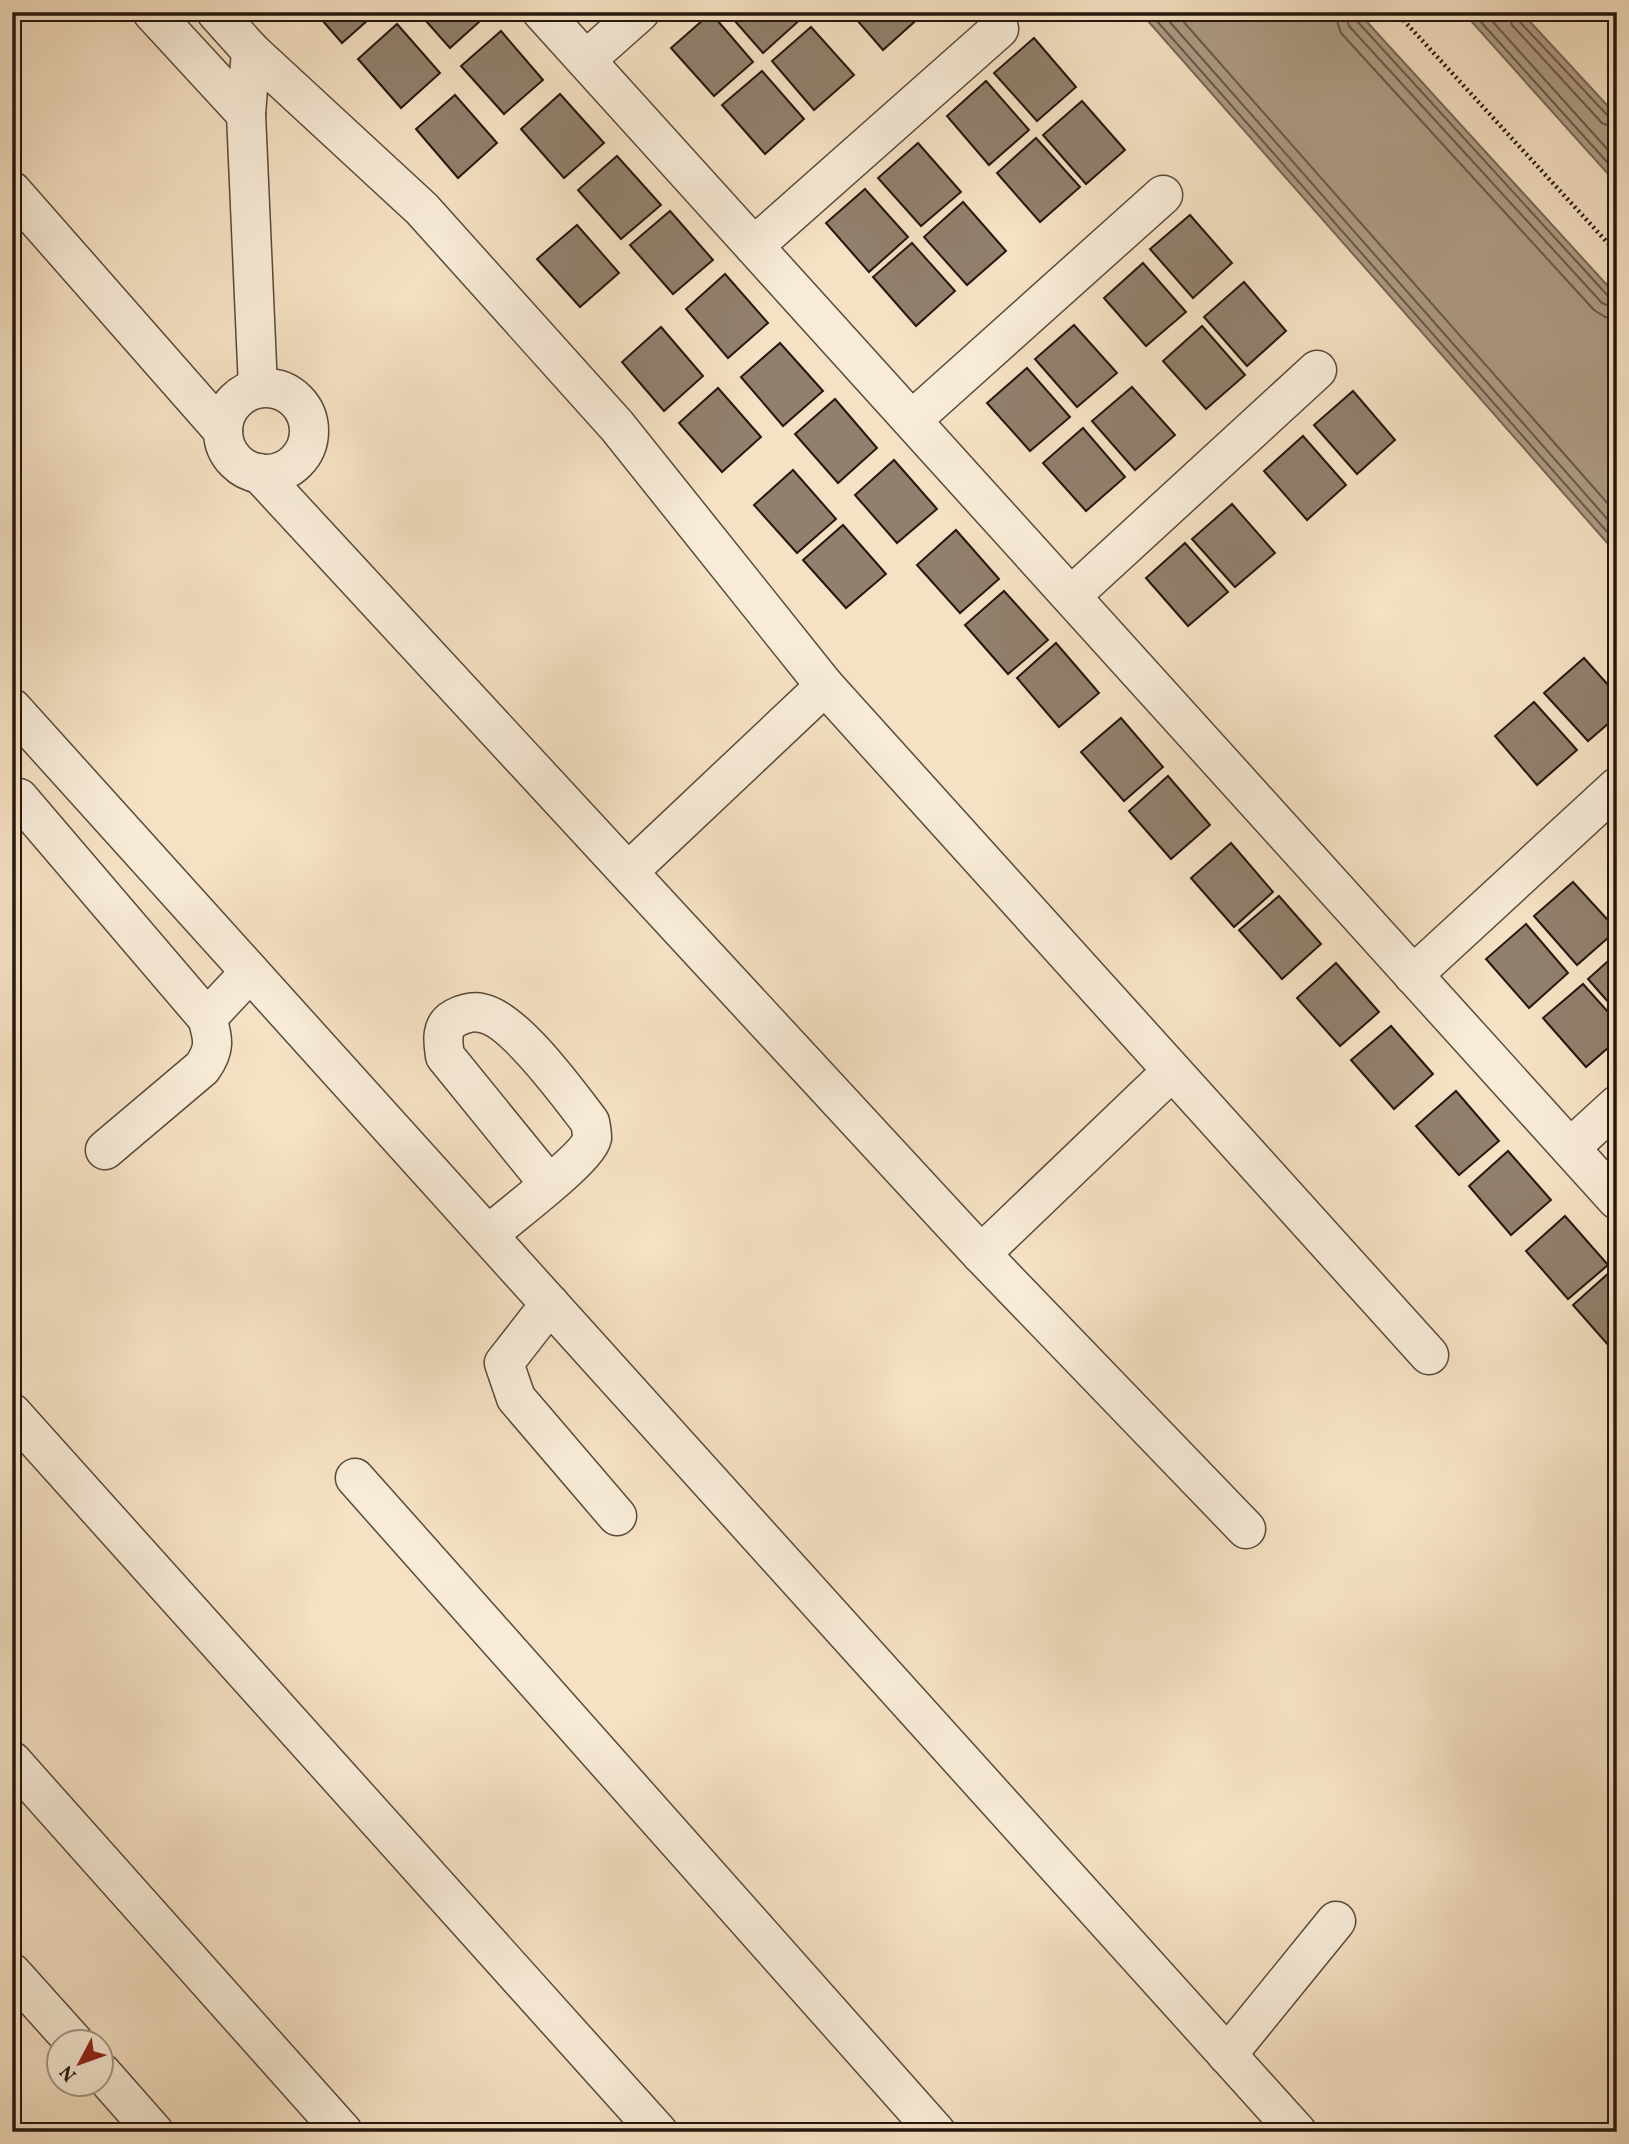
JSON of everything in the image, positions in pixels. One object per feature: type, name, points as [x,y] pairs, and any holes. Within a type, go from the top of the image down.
[{"type":"street","points":[[152,12],[246,114]]},
{"type":"street","points":[[216,12],[250,51],[422,209],[618,426],[825,686],[1429,1355]]},
{"type":"street","points":[[542,12],[1617,1200]]},
{"type":"street","points":[[586,60],[640,12]]},
{"type":"street","points":[[754,246],[999,29]]},
{"type":"street","points":[[250,51],[246,114],[258,388]]},
{"type":"street","points":[[12,191],[223,431]]},
{"type":"street","points":[[912,421],[1163,195]]},
{"type":"street","points":[[1071,596],[1317,370]]},
{"type":"street","points":[[259,474],[274,473],[299,459],[307,445],[307,416],[299,403],[287,393],[273,388],[258,388],[244,393],[232,403],[225,416],[223,431],[225,446],[233,458],[259,474],[981,1254],[1246,1529]]},
{"type":"street","points":[[629,871],[825,686]]},
{"type":"street","points":[[12,708],[1297,2132]]},
{"type":"street","points":[[78,781],[29,810],[207,1018],[214,1041],[211,1055],[202,1068],[105,1150]]},
{"type":"street","points":[[1413,975],[1617,787]]},
{"type":"street","points":[[207,1018],[250,972]]},
{"type":"street","points":[[981,1254],[1172,1071]]},
{"type":"street","points":[[1570,1148],[1617,1105]]},
{"type":"street","points":[[488,1235],[549,1184]]},
{"type":"street","points":[[550,1304],[504,1363],[516,1398],[617,1516]]},
{"type":"street","points":[[12,1413],[657,2132]]},
{"type":"street","points":[[355,1478],[936,2132]]},
{"type":"street","points":[[12,1761],[343,2132]]},
{"type":"street","points":[[1227,2055],[1336,1921]]},
{"type":"street","points":[[12,1973],[61,2028]]},
{"type":"street","points":[[116,2089],[155,2132]]},
{"type":"path","points":[[1396,12],[1617,253]]},
{"type":"water","points":[[1140,12],[1358,12],[1617,296],[1617,554]]},
{"type":"water","points":[[1463,12],[1521,12],[1617,116],[1617,184]]},
{"type":"building","points":[[315,12],[377,12],[342,43]]},
{"type":"building","points":[[418,12],[488,12],[489,13],[450,48]]},
{"type":"building","points":[[727,12],[797,12],[802,18],[763,53]]},
{"type":"building","points":[[850,12],[920,12],[922,15],[883,50]]},
{"type":"building","points":[[711,13],[753,62],[714,96],[671,48]]},
{"type":"building","points":[[397,24],[440,73],[401,108],[358,59]]},
{"type":"building","points":[[811,27],[854,75],[814,110],[772,61]]},
{"type":"building","points":[[501,31],[543,80],[504,114],[461,66]]},
{"type":"building","points":[[1034,38],[1076,87],[1037,121],[994,73]]},
{"type":"building","points":[[762,71],[804,119],[765,154],[722,105]]},
{"type":"building","points":[[986,81],[1029,130],[989,165],[947,116]]},
{"type":"building","points":[[560,94],[604,143],[564,178],[521,129]]},
{"type":"building","points":[[455,95],[497,143],[458,178],[416,129]]},
{"type":"building","points":[[1082,101],[1125,150],[1086,184],[1043,135]]},
{"type":"building","points":[[1036,138],[1080,187],[1040,222],[997,173]]},
{"type":"building","points":[[918,143],[961,192],[921,226],[878,178]]},
{"type":"building","points":[[617,156],[661,205],[621,239],[578,190]]},
{"type":"building","points":[[865,189],[908,237],[869,272],[826,223]]},
{"type":"building","points":[[963,202],[1006,251],[967,285],[924,237]]},
{"type":"building","points":[[670,211],[713,260],[673,294],[630,245]]},
{"type":"building","points":[[1190,215],[1232,263],[1193,298],[1150,249]]},
{"type":"building","points":[[577,225],[619,273],[580,307],[537,259]]},
{"type":"building","points":[[912,243],[955,291],[916,326],[873,277]]},
{"type":"building","points":[[1143,263],[1186,312],[1146,346],[1104,298]]},
{"type":"building","points":[[725,274],[768,323],[728,358],[686,309]]},
{"type":"building","points":[[1244,282],[1286,331],[1247,366],[1204,317]]},
{"type":"building","points":[[1074,325],[1117,373],[1077,407],[1035,359]]},
{"type":"building","points":[[1202,326],[1245,375],[1206,409],[1163,361]]},
{"type":"building","points":[[661,327],[703,376],[664,411],[622,362]]},
{"type":"building","points":[[780,343],[823,391],[783,426],[741,377]]},
{"type":"building","points":[[1027,368],[1070,417],[1030,451],[987,403]]},
{"type":"building","points":[[1132,387],[1175,435],[1135,470],[1092,421]]},
{"type":"building","points":[[718,388],[761,437],[722,472],[679,423]]},
{"type":"building","points":[[1353,391],[1395,440],[1357,474],[1314,425]]},
{"type":"building","points":[[835,399],[877,448],[838,483],[795,434]]},
{"type":"building","points":[[1083,428],[1125,477],[1086,511],[1043,463]]},
{"type":"building","points":[[1303,436],[1346,485],[1307,520],[1264,471]]},
{"type":"building","points":[[894,460],[937,509],[897,543],[855,495]]},
{"type":"building","points":[[793,470],[836,519],[797,553],[754,505]]},
{"type":"building","points":[[1232,504],[1275,553],[1235,587],[1192,539]]},
{"type":"building","points":[[843,525],[886,574],[846,608],[803,560]]},
{"type":"building","points":[[956,530],[999,579],[960,613],[917,565]]},
{"type":"building","points":[[1185,543],[1228,592],[1188,626],[1146,578]]},
{"type":"building","points":[[1004,591],[1048,640],[1008,674],[965,625]]},
{"type":"building","points":[[1056,643],[1099,693],[1059,727],[1017,678]]},
{"type":"building","points":[[1584,658],[1617,695],[1617,716],[1588,741],[1544,693]]},
{"type":"building","points":[[1534,702],[1577,750],[1537,785],[1495,736]]},
{"type":"building","points":[[1121,718],[1163,767],[1124,801],[1081,752]]},
{"type":"building","points":[[1168,776],[1210,825],[1171,859],[1129,811]]},
{"type":"building","points":[[1231,843],[1273,892],[1234,927],[1191,878]]},
{"type":"building","points":[[1573,882],[1617,930],[1577,965],[1534,916]]},
{"type":"building","points":[[1279,896],[1321,944],[1282,979],[1239,930]]},
{"type":"building","points":[[1526,924],[1568,973],[1529,1008],[1486,959]]},
{"type":"building","points":[[1617,953],[1617,1012],[1588,979]]},
{"type":"building","points":[[1336,963],[1379,1012],[1340,1046],[1297,998]]},
{"type":"building","points":[[1583,984],[1617,1022],[1617,1040],[1586,1067],[1543,1018]]},
{"type":"building","points":[[1391,1026],[1433,1074],[1394,1109],[1351,1060]]},
{"type":"building","points":[[1456,1091],[1499,1141],[1459,1175],[1416,1126]]},
{"type":"building","points":[[1508,1151],[1551,1200],[1511,1235],[1469,1186]]},
{"type":"building","points":[[1565,1216],[1608,1265],[1568,1299],[1526,1251]]},
{"type":"building","points":[[1612,1270],[1617,1275],[1616,1354],[1573,1305]]}]
